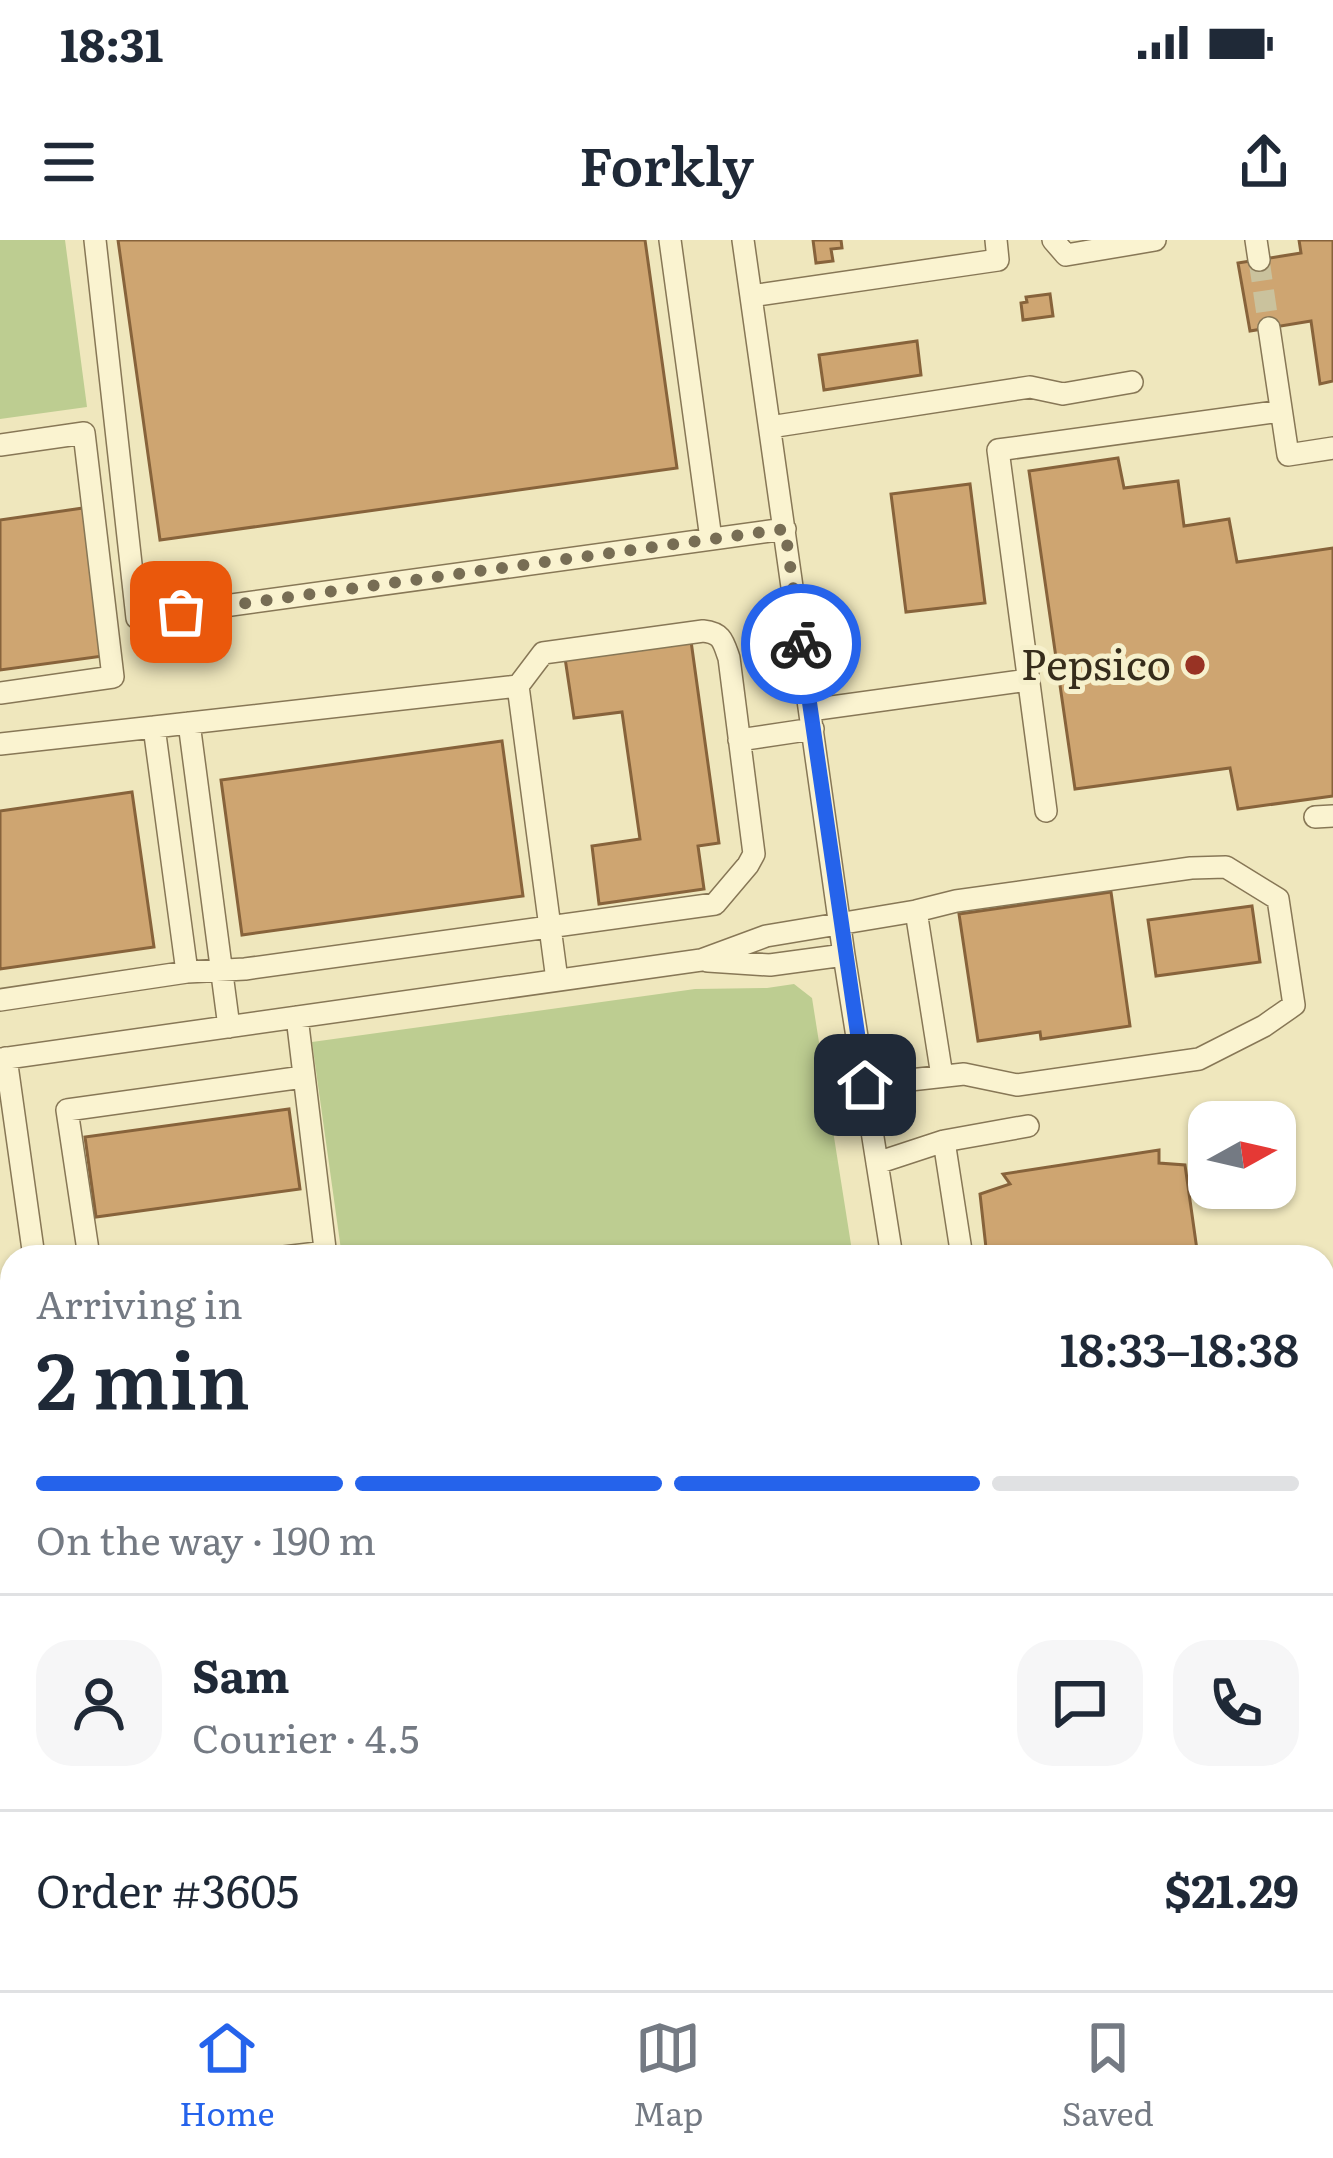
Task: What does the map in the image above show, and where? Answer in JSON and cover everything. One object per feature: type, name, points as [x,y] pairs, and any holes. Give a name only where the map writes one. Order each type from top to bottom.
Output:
[{"type":"street","points":[[95,240],[136,618],[785,529]]},
{"type":"street","points":[[670,240],[711,539]]},
{"type":"street","points":[[742,240],[890,1245]]},
{"type":"street","points":[[751,296],[998,260],[996,240]]},
{"type":"street","points":[[1052,240],[1066,255],[1155,240]]},
{"type":"street","points":[[1269,328],[1288,455],[1333,448]]},
{"type":"street","points":[[770,427],[1030,387],[1063,394],[1132,382]]},
{"type":"street","points":[[1046,811],[998,450],[1281,411]]},
{"type":"street","points":[[0,445],[84,433],[113,677],[0,693]]},
{"type":"street","points":[[0,1000],[187,972],[244,970],[550,927],[715,904],[754,854],[729,658],[723,638],[712,632],[543,653],[518,686],[550,927],[557,980]]},
{"type":"street","points":[[739,740],[811,719],[1028,680]]},
{"type":"street","points":[[0,744],[518,686]]},
{"type":"street","points":[[189,723],[230,1027]]},
{"type":"street","points":[[154,727],[187,972]]},
{"type":"street","points":[[701,960],[766,936],[956,901],[1191,868],[1226,867],[1278,899],[1294,1005],[1199,1059],[1017,1085],[964,1074],[865,1085]]},
{"type":"street","points":[[916,911],[942,1076]]},
{"type":"street","points":[[32,1245],[3,1059],[701,960],[770,965],[844,955]]},
{"type":"street","points":[[297,1017],[325,1245]]},
{"type":"street","points":[[87,1245],[67,1110],[303,1077]]},
{"type":"street","points":[[877,1163],[957,1137],[1028,1126]]},
{"type":"street","points":[[944,1141],[960,1245]]},
{"type":"green space","points":[[0,240],[65,240],[87,407],[0,419]]},
{"type":"green space","points":[[794,984],[812,998],[851,1245],[340,1245],[312,1042],[695,989]]},
{"type":"building","points":[[118,240],[645,240],[677,468],[160,540]]},
{"type":"building","points":[[813,240],[841,240],[842,248],[831,249],[833,261],[816,263]]},
{"type":"building","points":[[1299,240],[1333,240],[1333,381],[1320,384],[1311,321],[1250,331],[1238,263],[1301,253]]},
{"type":"building","points":[[1050,294],[1053,316],[1023,320],[1021,303],[1027,302],[1026,297]]},
{"type":"building","points":[[917,341],[921,375],[824,390],[819,355]]},
{"type":"building","name":"Pepsico","points":[[1118,458],[1124,488],[1178,481],[1184,526],[1229,519],[1237,562],[1333,548],[1333,796],[1238,809],[1230,768],[1075,789],[1029,471]]},
{"type":"building","points":[[970,484],[985,603],[906,612],[891,494]]},
{"type":"building","points":[[83,508],[103,656],[0,670],[0,520]]},
{"type":"building","points":[[691,641],[719,843],[698,846],[704,889],[599,904],[592,846],[640,839],[622,712],[574,718],[565,658]]},
{"type":"building","points":[[502,741],[523,896],[242,935],[221,780]]},
{"type":"building","points":[[132,792],[154,947],[0,969],[0,811]]},
{"type":"building","points":[[1111,892],[1130,1026],[1041,1039],[1040,1032],[978,1041],[959,914]]},
{"type":"building","points":[[1252,906],[1260,962],[1156,976],[1148,920]]},
{"type":"building","points":[[289,1109],[300,1189],[96,1217],[85,1137]]},
{"type":"building","points":[[1159,1150],[1159,1163],[1185,1165],[1196,1245],[986,1245],[980,1194],[1010,1184],[1003,1174]]},
{"type":"tunnel","points":[[1259,260],[1269,328]]},
{"type":"way so far","points":[[181,612],[785,529],[801,644]]},
{"type":"place","name":"Pepsico","points":[[1195,665]]},
{"type":"route","points":[[801,644],[865,1085]]}]
